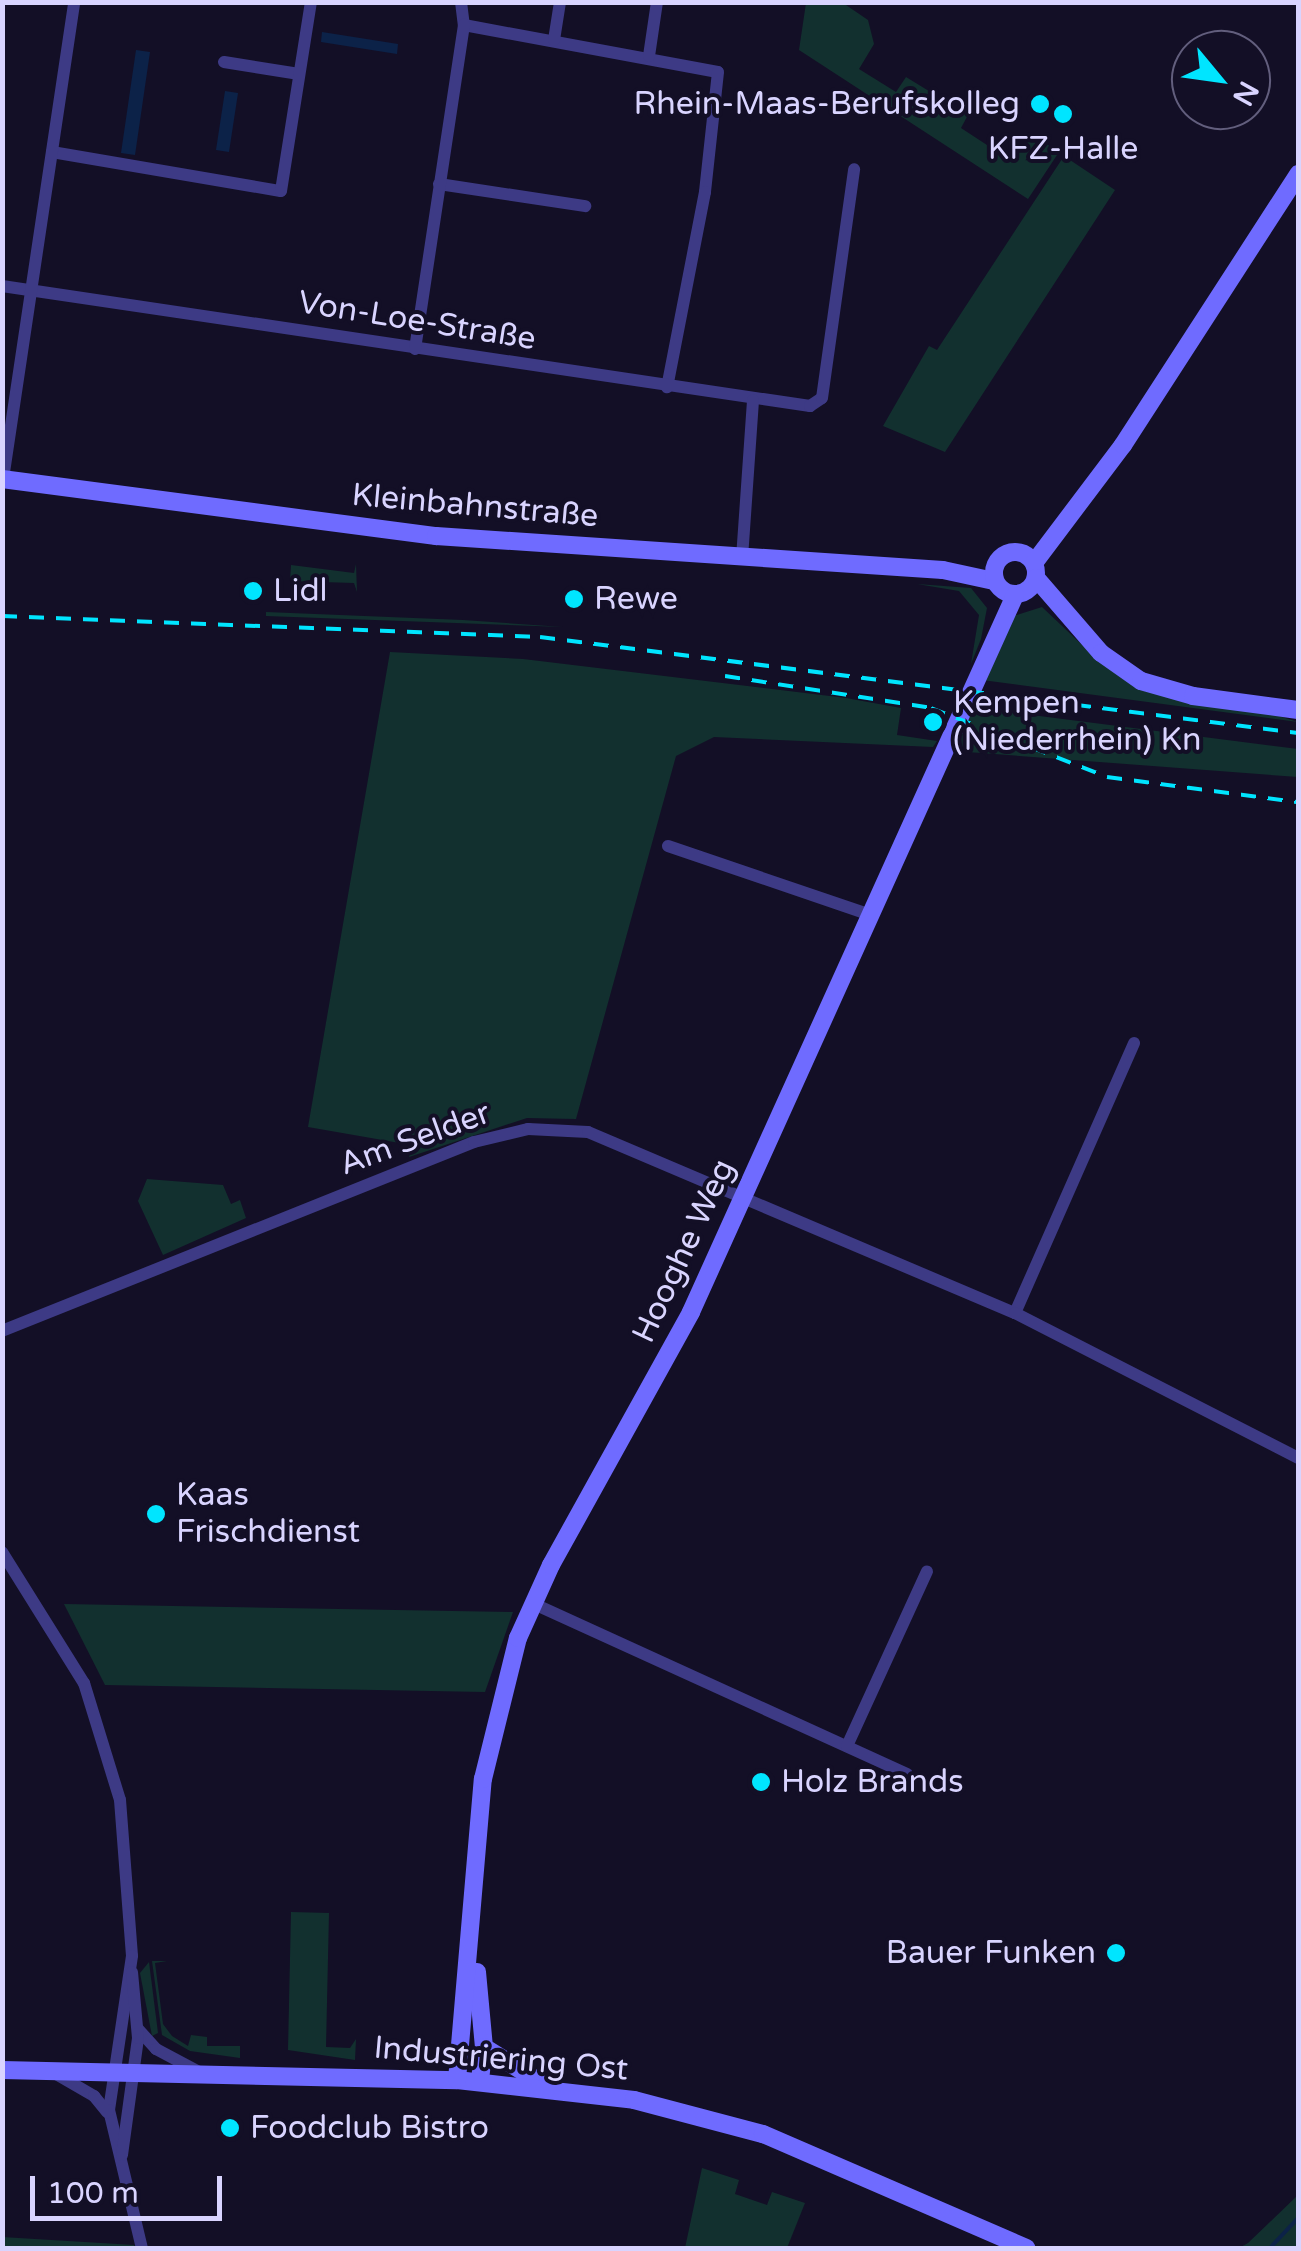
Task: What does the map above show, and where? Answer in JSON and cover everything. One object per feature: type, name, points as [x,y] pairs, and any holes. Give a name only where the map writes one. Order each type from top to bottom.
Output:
[{"type":"street","points":[[2,479],[74,2]]},
{"type":"street","points":[[52,152],[280,191],[311,2]]},
{"type":"street","points":[[414,349],[464,25],[461,2]]},
{"type":"street","points":[[554,40],[560,2]]},
{"type":"street","points":[[649,56],[658,2]]},
{"type":"street","points":[[464,25],[649,56],[718,72],[705,192],[667,387]]},
{"type":"street","points":[[224,62],[299,74]]},
{"type":"street","name":"Von-Loe-Straße","points":[[2,286],[810,406],[822,398],[854,169]]},
{"type":"street","points":[[1298,174],[1087,491],[1016,577],[1119,668],[1152,686],[1298,710]]},
{"type":"street","points":[[439,184],[584,206]]},
{"type":"street","points":[[742,558],[753,400]]},
{"type":"street","name":"Kleinbahnstraße","points":[[2,479],[436,536],[1016,577]]},
{"type":"street","name":"Hooghe Weg","points":[[457,2080],[490,1744],[532,1603],[675,1344],[980,668],[1016,577]]},
{"type":"street","points":[[668,846],[868,914]]},
{"type":"street","points":[[1014,1313],[1134,1043]]},
{"type":"street","name":"Am Selder","points":[[2,1331],[401,1170],[514,1132],[556,1128],[613,1138],[1014,1313],[1298,1458]]},
{"type":"street","points":[[2,1552],[84,1683],[103,1738],[128,1840],[138,2029],[122,2162]]},
{"type":"street","points":[[848,1746],[926,1570]]},
{"type":"street","points":[[532,1603],[907,1774]]},
{"type":"street","name":"Hooghe Weg","points":[[474,1931],[484,2047],[480,2081]]},
{"type":"street","points":[[132,1971],[111,2072],[109,2114],[142,2248]]},
{"type":"street","points":[[138,2029],[156,2049],[198,2072]]},
{"type":"street","points":[[484,2047],[553,2088]]},
{"type":"street","name":"Industriering Ost","points":[[2,2070],[480,2081],[634,2100],[762,2134],[1026,2248]]},
{"type":"street","points":[[51,2071],[94,2096],[109,2114]]},
{"type":"green space","points":[[806,3],[843,3],[868,20],[874,44],[859,69],[896,92],[906,77],[968,115],[961,128],[1013,162],[1031,134],[1059,152],[1028,199],[799,50]]},
{"type":"green space","points":[[1064,156],[1115,190],[945,452],[883,426],[929,346],[937,350]]},
{"type":"green space","points":[[356,564],[357,592],[354,583],[290,581],[291,565],[354,573]]},
{"type":"green space","points":[[917,584],[971,588],[987,608],[971,664],[979,615],[959,591]]},
{"type":"green space","points":[[1042,607],[1098,660],[1298,722],[982,680],[1010,617]]},
{"type":"green space","points":[[266,612],[463,620],[563,627],[266,616]]},
{"type":"green space","points":[[390,652],[523,659],[846,698],[901,708],[897,735],[937,741],[933,747],[714,737],[676,756],[576,1119],[527,1118],[409,1157],[411,1145],[308,1127]]},
{"type":"green space","points":[[970,707],[1298,749],[1298,777],[954,751]]},
{"type":"green space","points":[[147,1179],[223,1185],[231,1204],[240,1200],[246,1218],[163,1255],[138,1201]]},
{"type":"green space","points":[[64,1604],[513,1612],[485,1692],[105,1685]]},
{"type":"green space","points":[[291,1912],[329,1913],[326,2047],[350,2048],[356,2039],[355,2060],[288,2050]]},
{"type":"green space","points":[[152,1961],[167,1961],[155,1963],[163,2024],[172,2036],[188,2046],[191,2035],[207,2037],[207,2046],[240,2046],[240,2058],[190,2051],[162,2035]]},
{"type":"green space","points":[[149,1962],[158,2033],[152,2036],[140,1973]]},
{"type":"green space","points":[[702,2168],[739,2180],[735,2194],[767,2205],[772,2192],[805,2203],[787,2248],[685,2248]]},
{"type":"green space","points":[[1298,2195],[1298,2248],[1239,2248],[1248,2243]]},
{"type":"green space","points":[[2,2237],[134,2245],[136,2248],[3,2248]]},
{"type":"water","points":[[322,32],[398,44],[397,54],[321,42]]},
{"type":"water","points":[[136,50],[150,52],[135,155],[121,153]]},
{"type":"water","points":[[225,91],[238,93],[229,152],[216,150]]},
{"type":"waterway","points":[[1270,2248],[1298,2218]]},
{"type":"railway","points":[[2,616],[540,637],[1298,733]]},
{"type":"railway","points":[[725,676],[931,708],[1107,777],[1298,802]]},
{"type":"place","name":"Rhein-Maas-Berufskolleg","points":[[1040,104]]},
{"type":"place","name":"KFZ-Halle","points":[[1063,114]]},
{"type":"place","name":"Lidl","points":[[253,591]]},
{"type":"place","name":"Rewe","points":[[574,599]]},
{"type":"place","name":"Kempen (Niederrhein) Kn","points":[[933,722]]},
{"type":"place","name":"Kaas Frischdienst","points":[[156,1514]]},
{"type":"place","name":"Holz Brands","points":[[761,1782]]},
{"type":"place","name":"Bauer Funken","points":[[1116,1953]]},
{"type":"place","name":"Foodclub Bistro","points":[[230,2128]]}]
